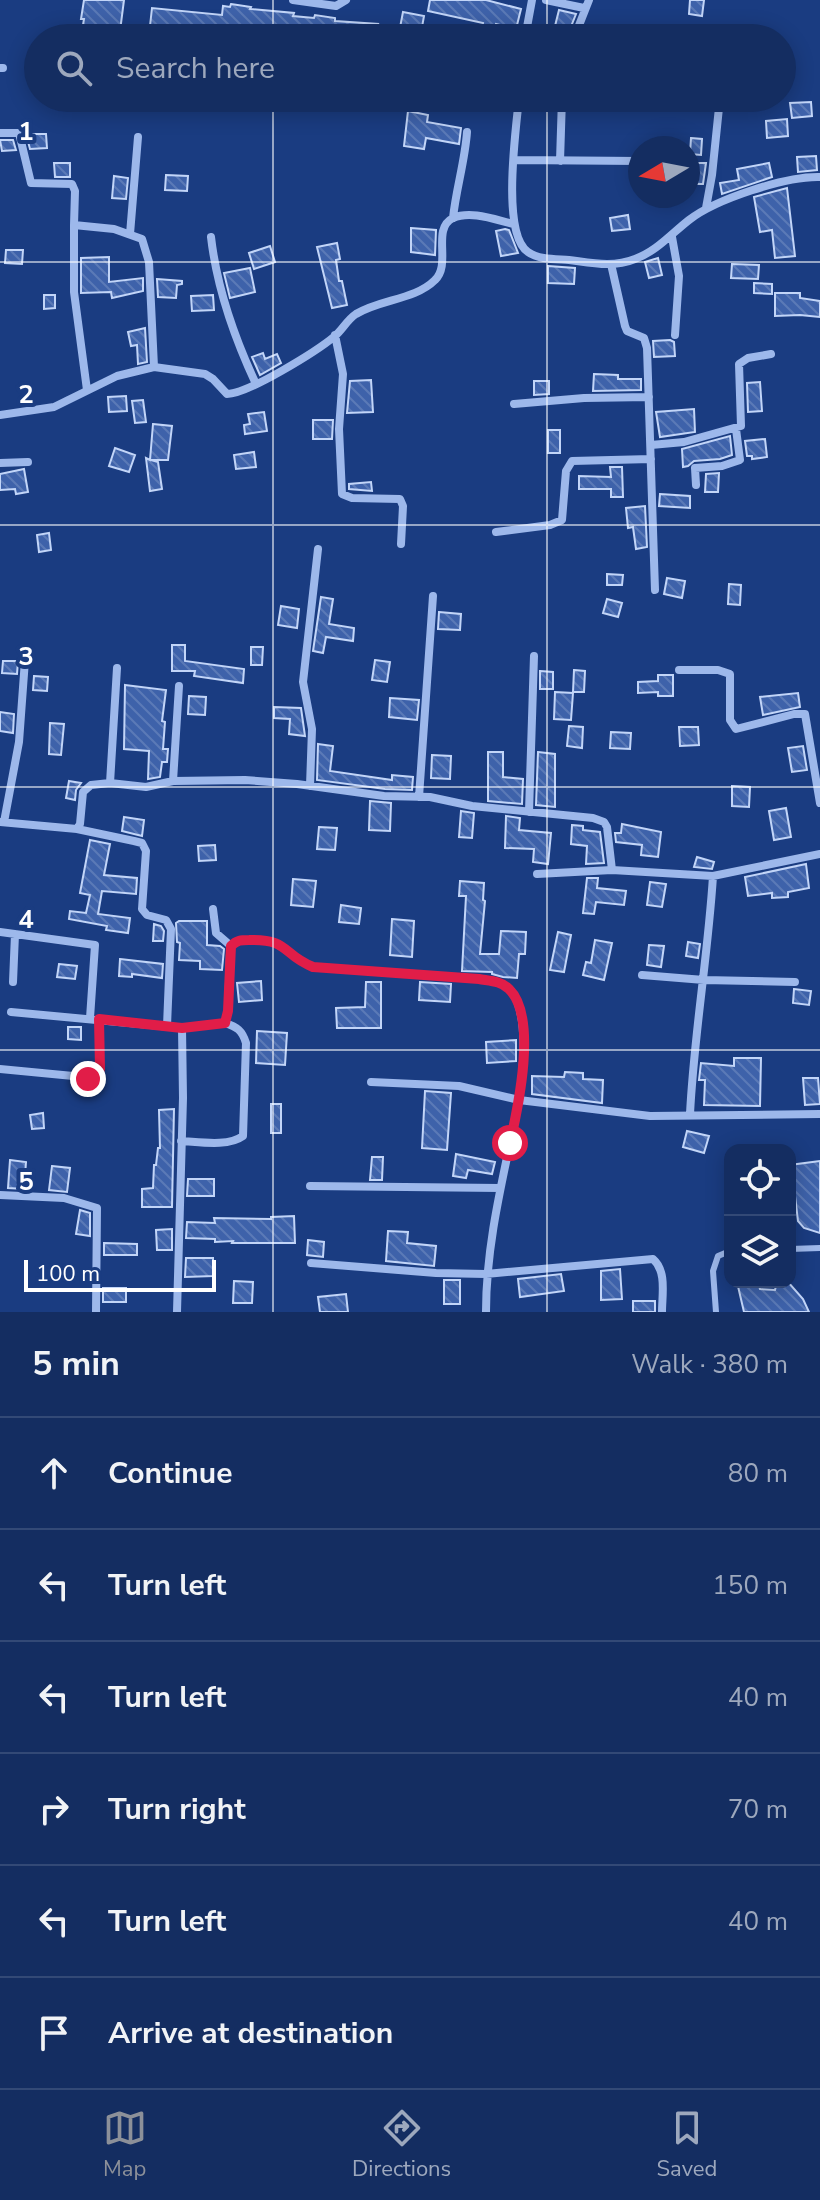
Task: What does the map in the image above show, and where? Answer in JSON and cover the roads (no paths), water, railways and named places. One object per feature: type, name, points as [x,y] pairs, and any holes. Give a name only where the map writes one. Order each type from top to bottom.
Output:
[{"type":"street","points":[[293,0],[336,6],[346,0]]},
{"type":"street","points":[[528,24],[532,0]]},
{"type":"street","points":[[546,0],[586,4],[579,24]]},
{"type":"street","points":[[518,112],[514,224],[521,245],[529,253],[598,265],[634,260],[672,237],[687,221],[706,208],[786,180],[820,177]]},
{"type":"street","points":[[560,161],[562,112]]},
{"type":"street","points":[[706,208],[719,112]]},
{"type":"street","points":[[0,415],[54,407],[117,376],[154,367],[205,374],[227,394],[237,393],[335,335],[357,313],[428,286],[439,277],[443,268],[445,226],[453,218],[467,132]]},
{"type":"street","points":[[0,133],[19,133],[31,183],[72,184],[75,191],[74,292],[87,390]]},
{"type":"street","points":[[130,234],[138,137]]},
{"type":"street","points":[[515,160],[628,161]]},
{"type":"street","points":[[453,218],[481,216],[514,224]]},
{"type":"street","points":[[74,225],[114,229],[142,239],[149,262],[154,367]]},
{"type":"street","points":[[211,237],[213,260],[230,321],[256,384]]},
{"type":"street","points":[[672,237],[679,276],[675,335]]},
{"type":"street","points":[[611,264],[627,331],[640,335],[646,343],[655,590]]},
{"type":"street","points":[[335,335],[343,374],[339,429],[342,494],[352,498],[400,499],[403,506],[401,544]]},
{"type":"street","points":[[651,445],[684,442],[736,429],[742,422],[739,364],[748,358],[771,354]]},
{"type":"street","points":[[514,404],[649,397]]},
{"type":"street","points":[[696,485],[695,468],[722,466],[740,460],[736,429]]},
{"type":"street","points":[[496,532],[550,525],[562,520],[566,471],[572,461],[651,459]]},
{"type":"street","points":[[0,463],[28,462]]},
{"type":"street","points":[[310,786],[312,729],[303,682],[318,549]]},
{"type":"street","points":[[419,797],[433,596]]},
{"type":"street","points":[[529,812],[534,656]]},
{"type":"street","points":[[25,660],[19,742],[2,822],[77,829],[142,843],[146,851],[142,909],[147,915],[166,920],[171,929],[167,1026]]},
{"type":"street","points":[[110,783],[117,668]]},
{"type":"street","points":[[679,670],[718,670],[730,674],[730,720],[736,729],[805,714],[820,803]]},
{"type":"street","points":[[173,781],[179,686]]},
{"type":"street","points":[[77,829],[85,788],[91,785],[110,783],[146,787],[173,781],[245,780],[593,818],[604,822],[607,827],[612,870]]},
{"type":"street","points":[[537,874],[612,870],[713,876],[820,854]]},
{"type":"street","points":[[690,1114],[713,876]]},
{"type":"street","points":[[213,909],[216,933],[231,946]]},
{"type":"street","points":[[0,932],[95,945],[94,1018],[100,1069],[94,1078],[0,1069]]},
{"type":"street","points":[[13,982],[15,934]]},
{"type":"street","points":[[231,946],[241,940],[268,939],[279,942],[298,961],[313,967],[479,979],[501,983],[512,991],[523,1037],[524,1067],[486,1274],[486,1312]]},
{"type":"street","points":[[225,1023],[231,946]]},
{"type":"street","points":[[642,975],[795,982]]},
{"type":"street","points":[[11,1012],[182,1028],[225,1023],[237,1027],[246,1043],[243,1136],[227,1142],[181,1141]]},
{"type":"street","points":[[177,1312],[182,1028]]},
{"type":"street","points":[[371,1082],[459,1086],[519,1100],[650,1116],[820,1114]]},
{"type":"street","points":[[310,1186],[500,1188]]},
{"type":"street","points":[[0,1195],[55,1197],[97,1208],[96,1312]]},
{"type":"street","points":[[311,1263],[486,1274],[653,1259],[659,1264],[663,1277],[662,1312]]},
{"type":"lane","points":[[796,1249],[820,1248]]},
{"type":"lane","points":[[716,1312],[713,1271],[718,1256],[724,1254]]}]
